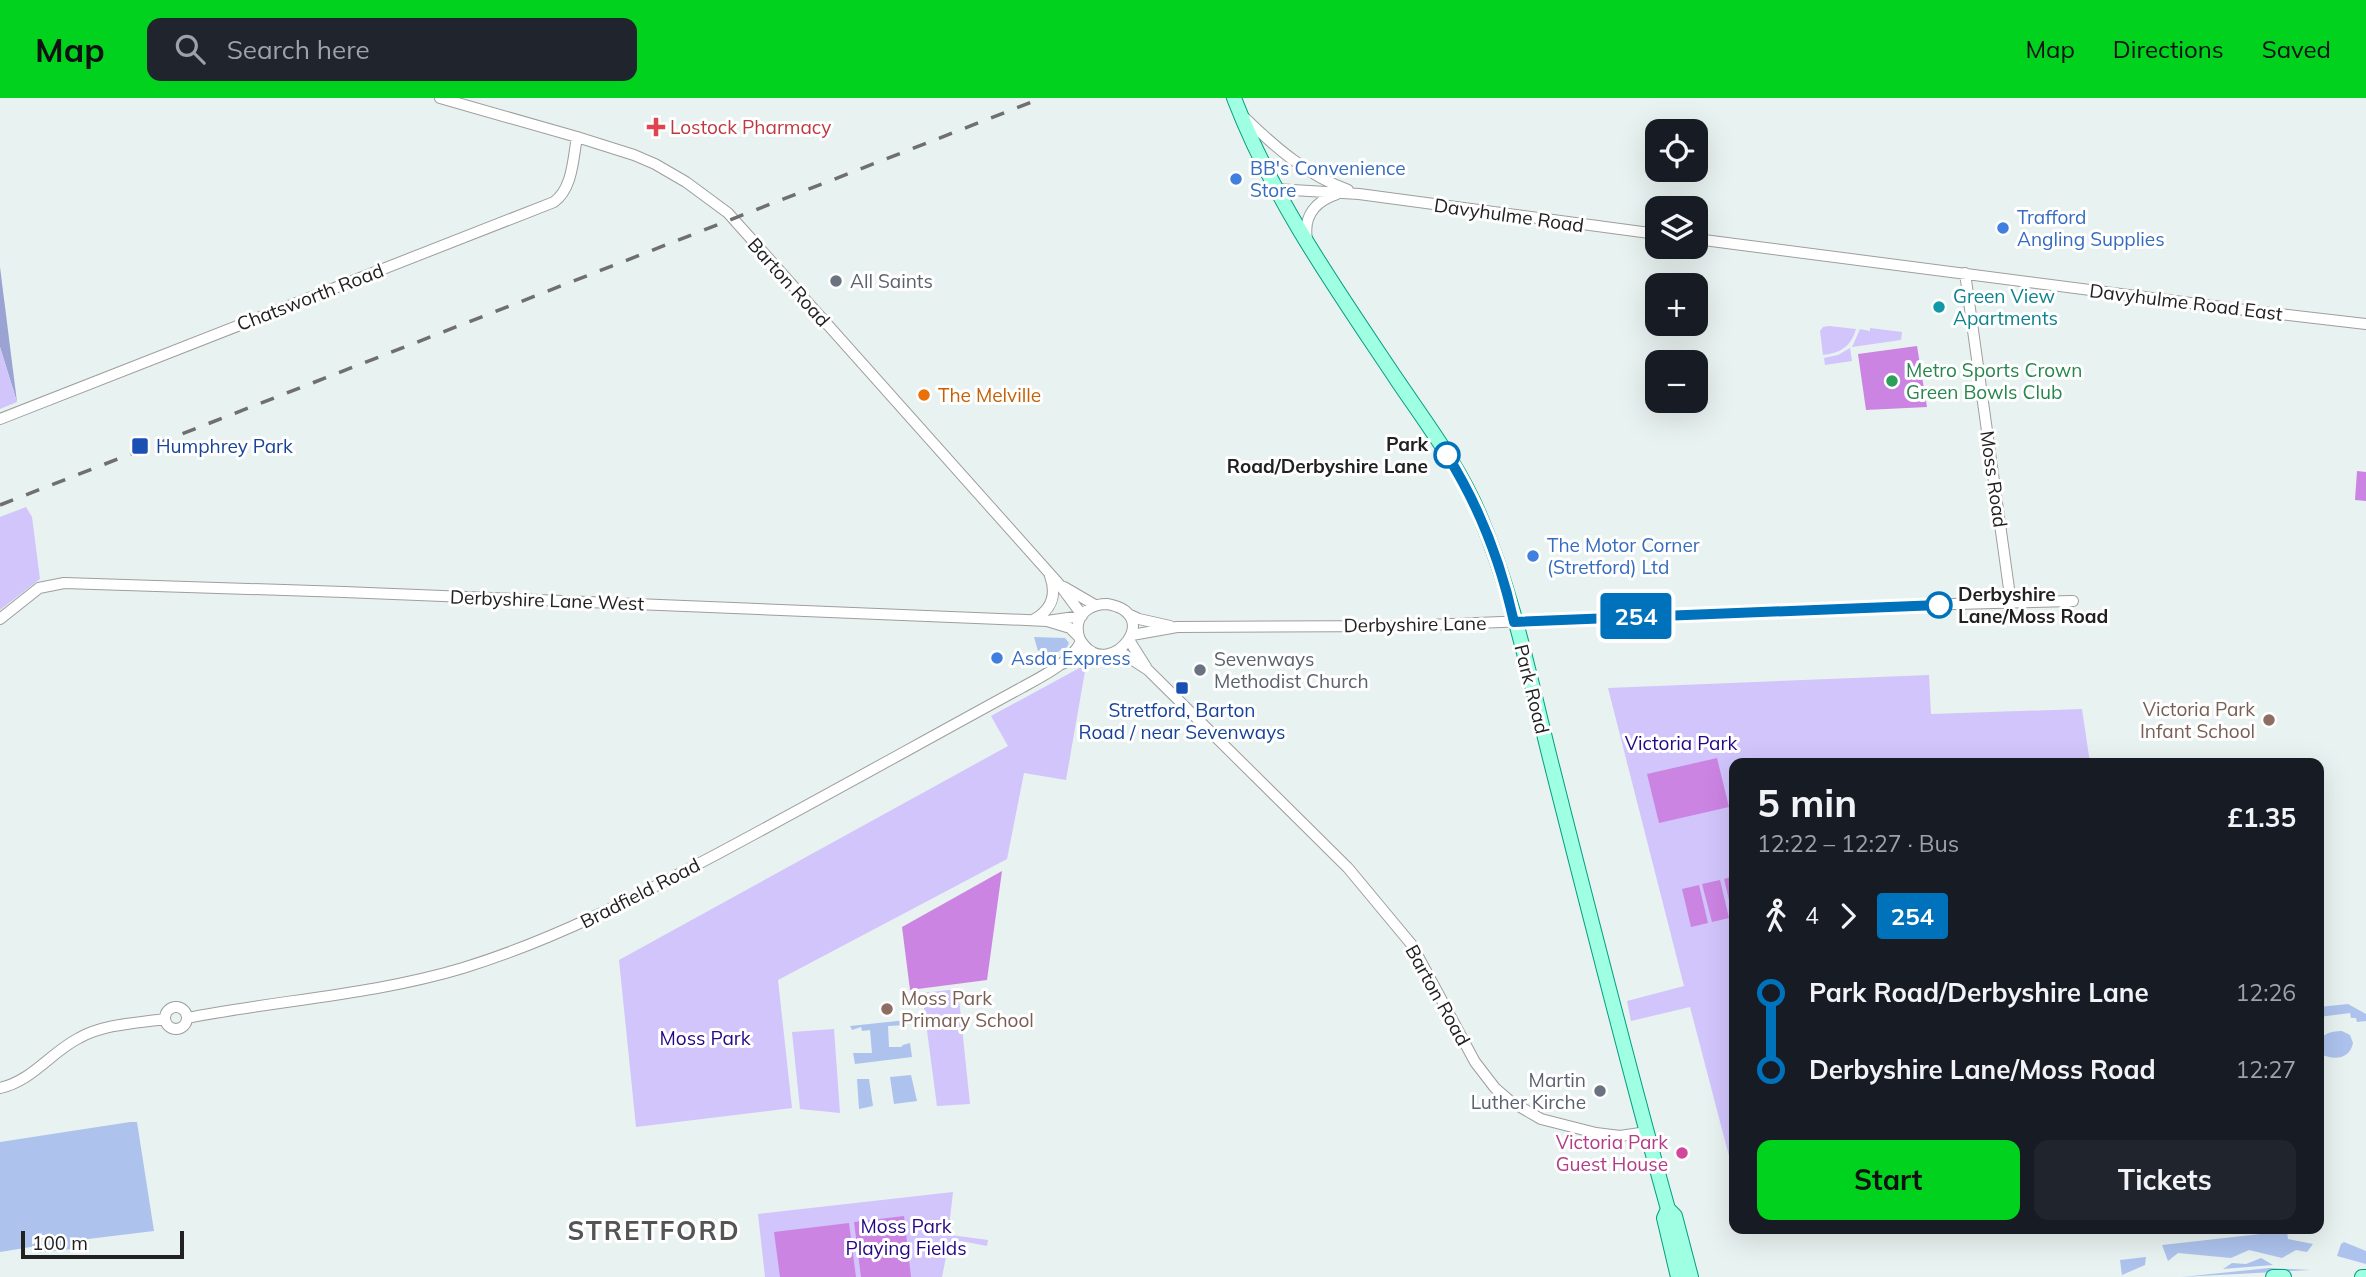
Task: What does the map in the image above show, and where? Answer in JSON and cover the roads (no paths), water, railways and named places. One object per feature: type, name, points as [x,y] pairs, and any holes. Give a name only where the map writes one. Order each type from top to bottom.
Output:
[{"type":"main road","name":"Park Road","points":[[1234,98],[1276,189],[1308,244],[1466,486],[1490,541],[1508,596],[1647,1132]]},
{"type":"main road","points":[[1647,1132],[1668,1209],[1675,1216],[1691,1277]]},
{"type":"main road","points":[[1668,1209],[1664,1218],[1678,1277]]},
{"type":"main road","points":[[2273,1277],[2284,1277]]},
{"type":"street","name":"Barton Road","points":[[440,98],[577,137],[655,164],[727,212],[1055,580],[1082,616]]},
{"type":"street","points":[[1240,114],[1284,154],[1314,174],[1359,194]]},
{"type":"street","name":"Chatsworth Road","points":[[0,419],[554,201],[560,197],[568,183],[577,137]]},
{"type":"street","name":"Davyhulme Road","points":[[1276,189],[1359,194],[1645,232]]},
{"type":"street","points":[[1308,244],[1306,223],[1310,214],[1324,199],[1340,193]]},
{"type":"street","points":[[1708,241],[1965,273]]},
{"type":"street","name":"Davyhulme Road East","points":[[1965,273],[2366,324]]},
{"type":"street","name":"Moss Road","points":[[1965,273],[2011,603]]},
{"type":"street","name":"Barton Road","points":[[1055,580],[1095,605]]},
{"type":"street","points":[[1030,620],[1040,615],[1053,599],[1055,580]]},
{"type":"street","name":"Derbyshire Lane West","points":[[0,619],[46,585],[103,584],[1047,621],[1082,616]]},
{"type":"street","name":"Derbyshire Lane","points":[[1126,613],[1139,619],[1177,627],[1403,626],[2073,601]]},
{"type":"street","points":[[1095,605],[1113,605],[1126,613],[1133,625],[1130,638],[1115,652],[1102,654],[1091,651],[1080,639],[1078,627],[1082,616],[1095,605]]},
{"type":"street","name":"Derbyshire Lane West","points":[[1047,621],[1070,628],[1080,639]]},
{"type":"street","name":"Derbyshire Lane","points":[[1130,638],[1177,627]]},
{"type":"street","name":"Barton Road","points":[[1130,638],[1148,670]]},
{"type":"street","name":"Bradfield Road","points":[[0,1088],[36,1070],[79,1038],[117,1025],[165,1019],[168,1010],[174,1007],[182,1009],[187,1018],[372,989],[462,968],[564,931],[654,888],[1021,688],[1077,649],[1080,639]]},
{"type":"street","name":"Bradfield Road","points":[[1056,666],[1091,651]]},
{"type":"street","name":"Barton Road","points":[[1115,652],[1125,655],[1148,670],[1348,868],[1412,945],[1475,1062],[1495,1088],[1510,1101],[1541,1119],[1596,1133],[1620,1136],[1647,1132]]},
{"type":"railway","points":[[0,505],[1042,98]]},
{"type":"place","name":"Lostock Pharmacy","points":[[656,127]]},
{"type":"place","name":"BB's Convenience Store","points":[[1236,179]]},
{"type":"place","name":"Trafford Angling Supplies","points":[[2003,228]]},
{"type":"place","name":"All Saints","points":[[836,281]]},
{"type":"place","name":"Green View Apartments","points":[[1939,307]]},
{"type":"place","name":"Metro Sports Crown Green Bowls Club","points":[[1892,381]]},
{"type":"place","name":"The Melville","points":[[924,395]]},
{"type":"place","name":"Humphrey Park","points":[[140,446]]},
{"type":"place","name":"Park Road/Derbyshire Lane","points":[[1447,455]]},
{"type":"place","name":"The Motor Corner (Stretford) Ltd","points":[[1533,556]]},
{"type":"place","name":"Derbyshire Lane/Moss Road","points":[[1939,605]]},
{"type":"place","name":"Asda Express","points":[[997,658]]},
{"type":"place","name":"Sevenways Methodist Church","points":[[1200,670]]},
{"type":"place","name":"Stretford, Barton Road / near Sevenways","points":[[1182,688]]},
{"type":"place","name":"Victoria Park Infant School","points":[[2269,720]]},
{"type":"place","name":"Moss Park Primary School","points":[[887,1009]]},
{"type":"place","name":"Martin Luther Kirche","points":[[1600,1091]]},
{"type":"place","name":"Victoria Park Guest House","points":[[1682,1153]]},
{"type":"district","name":"STRETFORD","points":[[654,1230]]},
{"type":"park label","name":"Victoria Park","points":[[1681,743]]},
{"type":"park label","name":"Moss Park","points":[[705,1038]]},
{"type":"park label","name":"Moss Park Playing Fields","points":[[906,1237]]}]
